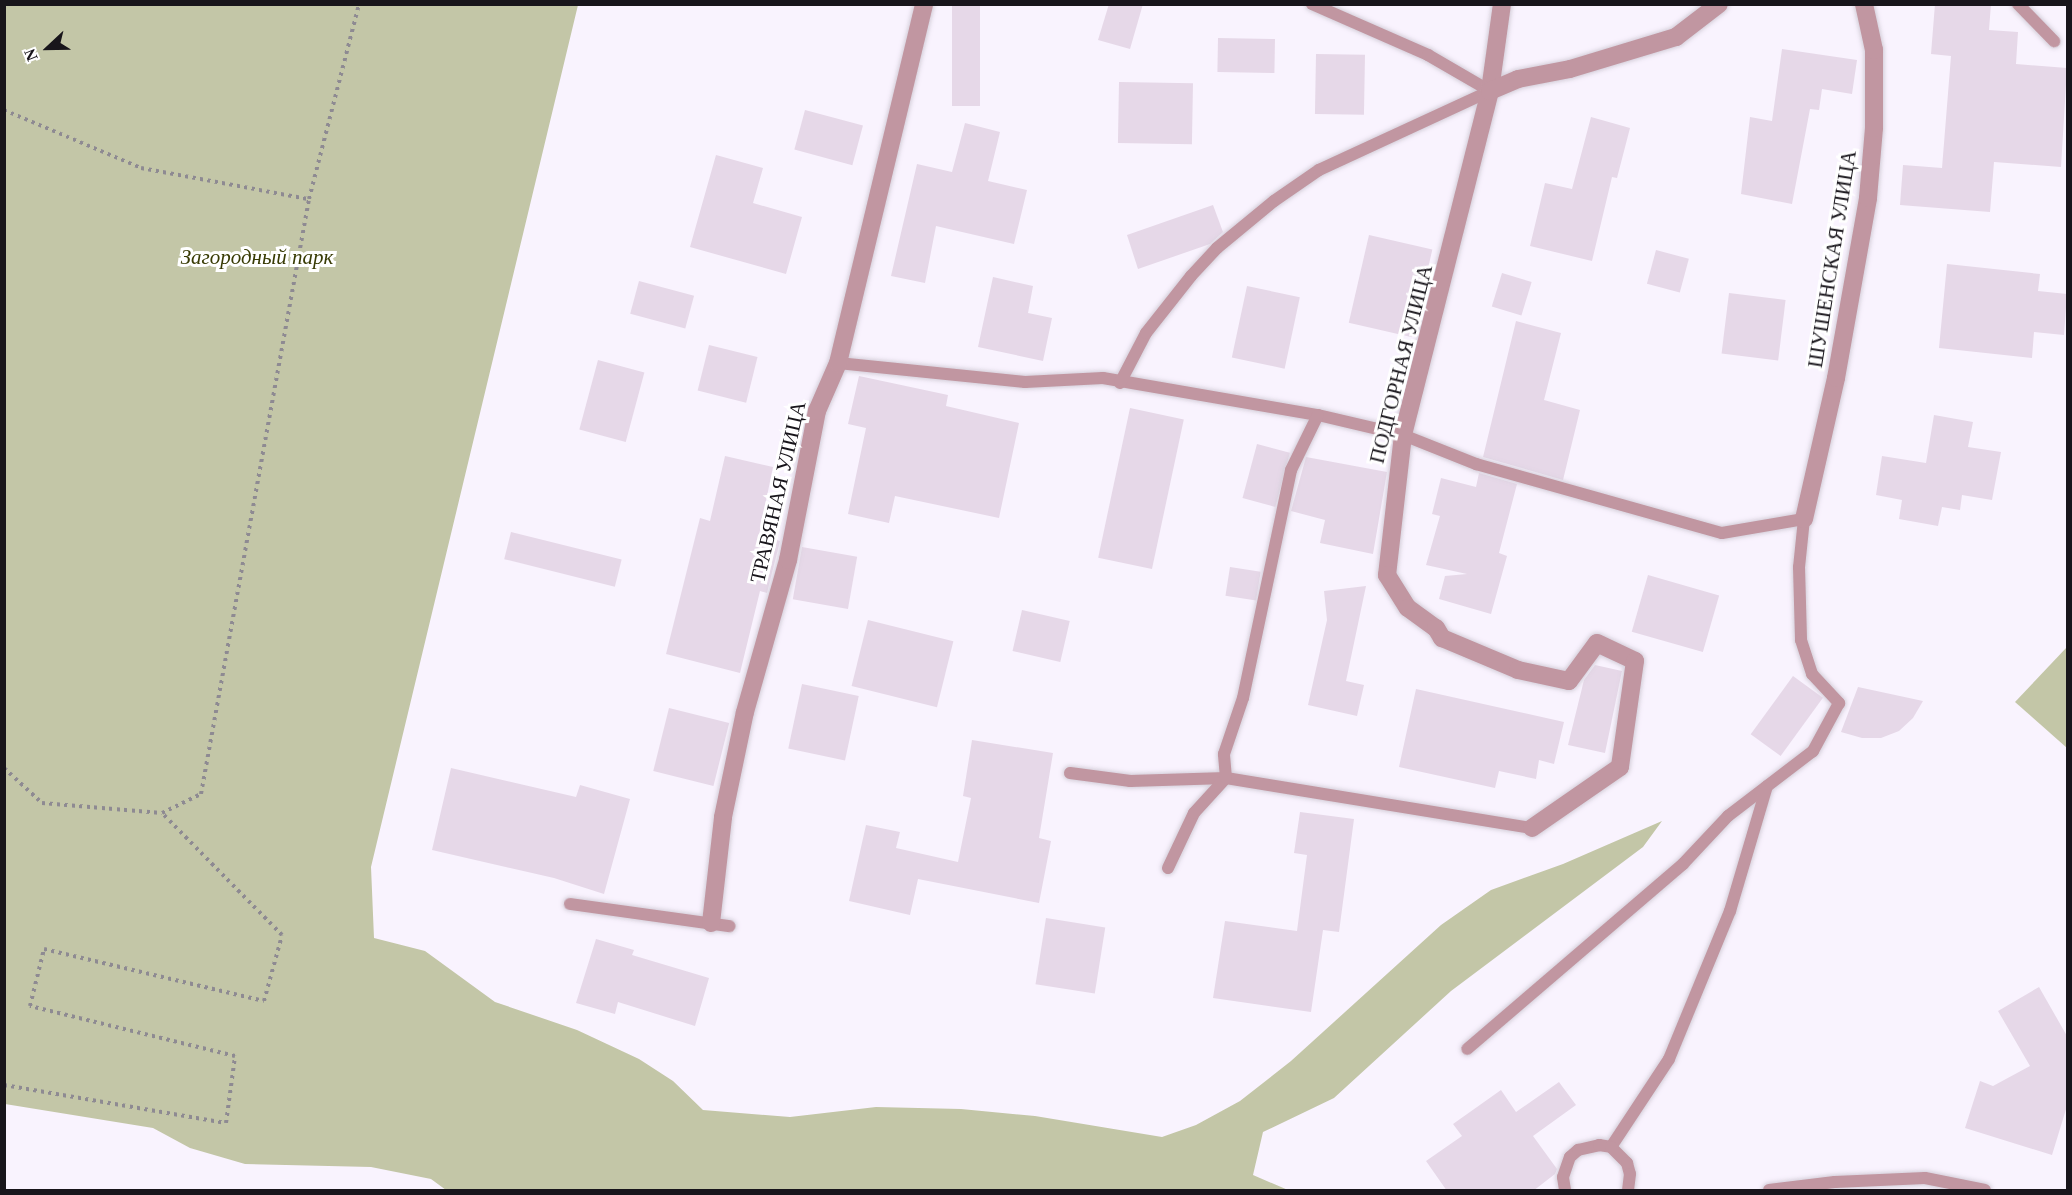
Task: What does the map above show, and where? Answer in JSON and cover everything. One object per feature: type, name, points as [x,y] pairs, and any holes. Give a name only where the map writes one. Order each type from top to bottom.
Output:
[{"type":"street","name":"ТРАВЯНАЯ УЛИЦА","points":[[711,923],[723,817],[745,712],[788,560],[817,411],[838,363],[924,4]]},
{"type":"street","name":"ПОДГОРНАЯ УЛИЦА","points":[[1502,4],[1490,91],[1402,435],[1386,575],[1408,608],[1437,628],[1442,638],[1518,670],[1569,681],[1597,642],[1635,660],[1620,767],[1532,828]]},
{"type":"street","points":[[1490,91],[1518,79],[1570,69],[1676,38],[1719,4]]},
{"type":"street","name":"ШУШЕНСКАЯ УЛИЦА","points":[[1804,519],[1836,378],[1868,198],[1874,128],[1874,50],[1864,4]]},
{"type":"lane","points":[[1312,4],[1428,56],[1490,91]]},
{"type":"lane","points":[[2018,4],[2054,41]]},
{"type":"lane","points":[[1120,383],[1146,333],[1191,276],[1217,248],[1274,201],[1329,165],[1490,91]]},
{"type":"lane","points":[[838,363],[1025,382],[1103,378],[1120,383],[1318,415],[1402,435],[1476,464],[1722,533],[1804,519],[1799,567],[1801,640],[1812,674],[1839,703],[1813,751],[1728,816],[1683,864],[1467,1049]]},
{"type":"lane","points":[[1168,868],[1194,813],[1226,778],[1224,754],[1244,698],[1291,470],[1318,415]]},
{"type":"lane","points":[[1070,773],[1130,781],[1226,778],[1532,828]]},
{"type":"lane","points":[[1611,1147],[1669,1059],[1730,911],[1767,786]]},
{"type":"lane","points":[[570,903],[729,926]]},
{"type":"lane","points":[[1565,1191],[1563,1177],[1570,1157],[1587,1146],[1611,1147],[1627,1163],[1630,1174],[1628,1191]]},
{"type":"lane","points":[[1769,1191],[1835,1182],[1925,1178],[1985,1191]]},
{"type":"path","points":[[4,768],[42,803],[162,813],[201,794],[309,199],[359,4]]},
{"type":"path","points":[[4,110],[141,168],[309,199]]},
{"type":"path","points":[[4,1084],[226,1123],[235,1056],[30,1006],[44,949],[264,1000],[282,935],[162,813]]},
{"type":"green space","name":"Загородный парк","points":[[4,5],[578,5],[371,867],[374,938],[425,951],[495,1002],[577,1030],[639,1059],[673,1081],[703,1110],[790,1117],[876,1107],[961,1109],[1035,1116],[1162,1137],[1196,1125],[1240,1101],[1291,1061],[1441,925],[1491,890],[1563,864],[1662,821],[1643,847],[1451,991],[1334,1098],[1263,1132],[1253,1175],[1288,1190],[446,1190],[431,1179],[371,1167],[245,1164],[190,1148],[153,1128],[5,1104]]},
{"type":"green space","points":[[2067,647],[2067,748],[2015,702]]},
{"type":"building","points":[[952,4],[980,4],[980,106],[952,106]]},
{"type":"building","points":[[1109,4],[1143,4],[1130,49],[1098,40]]},
{"type":"building","points":[[1935,4],[1991,4],[1989,30],[2018,32],[2016,64],[2067,68],[2061,167],[1994,162],[1990,212],[1900,205],[1903,165],[1942,168],[1951,56],[1931,54]]},
{"type":"building","points":[[1218,38],[1275,39],[1274,73],[1217,72]]},
{"type":"building","points":[[1782,49],[1857,60],[1852,94],[1822,89],[1819,110],[1810,109],[1792,204],[1741,194],[1750,117],[1772,121]]},
{"type":"building","points":[[1316,54],[1365,55],[1364,115],[1315,114]]},
{"type":"building","points":[[1119,82],[1193,83],[1192,144],[1118,143]]},
{"type":"building","points":[[805,110],[863,126],[852,165],[794,150]]},
{"type":"building","points":[[1591,117],[1630,128],[1617,178],[1612,177],[1592,261],[1530,246],[1545,183],[1572,189]]},
{"type":"building","points":[[965,123],[1000,132],[988,181],[1027,190],[1014,244],[936,226],[925,283],[891,276],[917,164],[952,172]]},
{"type":"building","points":[[716,155],[763,168],[753,203],[802,217],[786,274],[690,247]]},
{"type":"building","points":[[1213,205],[1223,232],[1210,244],[1138,269],[1127,235]]},
{"type":"building","points":[[1369,235],[1432,250],[1412,337],[1349,323]]},
{"type":"building","points":[[1656,250],[1689,259],[1680,293],[1647,284]]},
{"type":"building","points":[[1947,264],[2040,274],[2038,291],[2067,294],[2064,335],[2034,332],[2032,358],[1939,348]]},
{"type":"building","points":[[1502,273],[1532,282],[1521,316],[1492,306]]},
{"type":"building","points":[[993,277],[1033,286],[1028,313],[1052,318],[1043,361],[978,347]]},
{"type":"building","points":[[639,281],[694,296],[685,329],[630,314]]},
{"type":"building","points":[[1247,286],[1300,297],[1285,369],[1232,357]]},
{"type":"building","points":[[1729,293],[1786,300],[1778,360],[1722,354]]},
{"type":"building","points":[[1516,321],[1561,333],[1544,400],[1580,410],[1563,480],[1483,457]]},
{"type":"building","points":[[709,345],[758,357],[746,403],[698,391]]},
{"type":"building","points":[[598,360],[644,372],[626,442],[579,430]]},
{"type":"building","points":[[859,376],[948,395],[946,406],[1019,423],[999,518],[895,496],[889,523],[848,514],[866,428],[848,424]]},
{"type":"building","points":[[1130,408],[1184,419],[1152,569],[1098,558]]},
{"type":"building","points":[[1934,415],[1973,422],[1968,447],[2001,452],[1992,500],[1962,495],[1960,510],[1942,507],[1938,526],[1899,519],[1902,500],[1876,495],[1882,456],[1926,463]]},
{"type":"building","points":[[1257,444],[1290,453],[1275,507],[1243,498]]},
{"type":"building","points":[[725,456],[773,467],[759,535],[780,541],[767,593],[760,591],[740,673],[666,654],[700,518],[710,521]]},
{"type":"building","points":[[1306,457],[1387,472],[1373,554],[1320,543],[1325,520],[1291,511]]},
{"type":"building","points":[[1479,473],[1517,484],[1499,553],[1507,556],[1491,614],[1439,599],[1445,576],[1467,574],[1426,565],[1440,516],[1432,514],[1441,478],[1476,487]]},
{"type":"building","points":[[511,532],[622,560],[615,587],[504,559]]},
{"type":"building","points":[[802,547],[857,557],[848,609],[793,599]]},
{"type":"building","points":[[1230,567],[1261,572],[1256,600],[1225,596]]},
{"type":"building","points":[[1648,575],[1719,595],[1703,652],[1632,632]]},
{"type":"building","points":[[1366,586],[1346,681],[1364,685],[1357,716],[1308,705],[1327,620],[1324,591]]},
{"type":"building","points":[[1022,610],[1070,621],[1060,662],[1013,651]]},
{"type":"building","points":[[868,620],[953,641],[937,707],[852,686]]},
{"type":"building","points":[[1595,665],[1622,671],[1605,753],[1568,745],[1584,680]]},
{"type":"building","points":[[1793,676],[1823,698],[1781,756],[1751,734]]},
{"type":"building","points":[[802,684],[859,696],[845,761],[788,749]]},
{"type":"building","points":[[1858,687],[1923,701],[1913,718],[1899,731],[1881,738],[1862,738],[1841,732]]},
{"type":"building","points":[[1416,689],[1564,722],[1554,764],[1539,760],[1536,779],[1499,771],[1495,788],[1399,767]]},
{"type":"building","points":[[669,708],[729,723],[713,786],[653,771]]},
{"type":"building","points":[[972,740],[1053,753],[1039,838],[1051,841],[1039,903],[918,879],[910,915],[849,901],[866,825],[900,832],[896,848],[958,862],[971,798],[963,796]]},
{"type":"building","points":[[451,768],[576,797],[580,785],[630,799],[604,894],[554,878],[432,850]]},
{"type":"building","points":[[1300,812],[1354,819],[1339,932],[1323,930],[1311,1012],[1213,998],[1225,921],[1297,931],[1307,855],[1294,853]]},
{"type":"building","points":[[1046,918],[1105,927],[1095,994],[1036,984]]},
{"type":"building","points":[[596,939],[634,950],[632,955],[709,978],[695,1026],[618,1002],[615,1014],[576,1003]]},
{"type":"building","points":[[2039,987],[2067,1036],[2067,1106],[2052,1155],[1965,1128],[1980,1081],[1993,1086],[2030,1066],[1998,1011]]},
{"type":"building","points":[[1559,1082],[1576,1105],[1533,1136],[1557,1169],[1555,1174],[1533,1191],[1447,1191],[1426,1161],[1462,1136],[1453,1124],[1501,1090],[1516,1112]]}]
